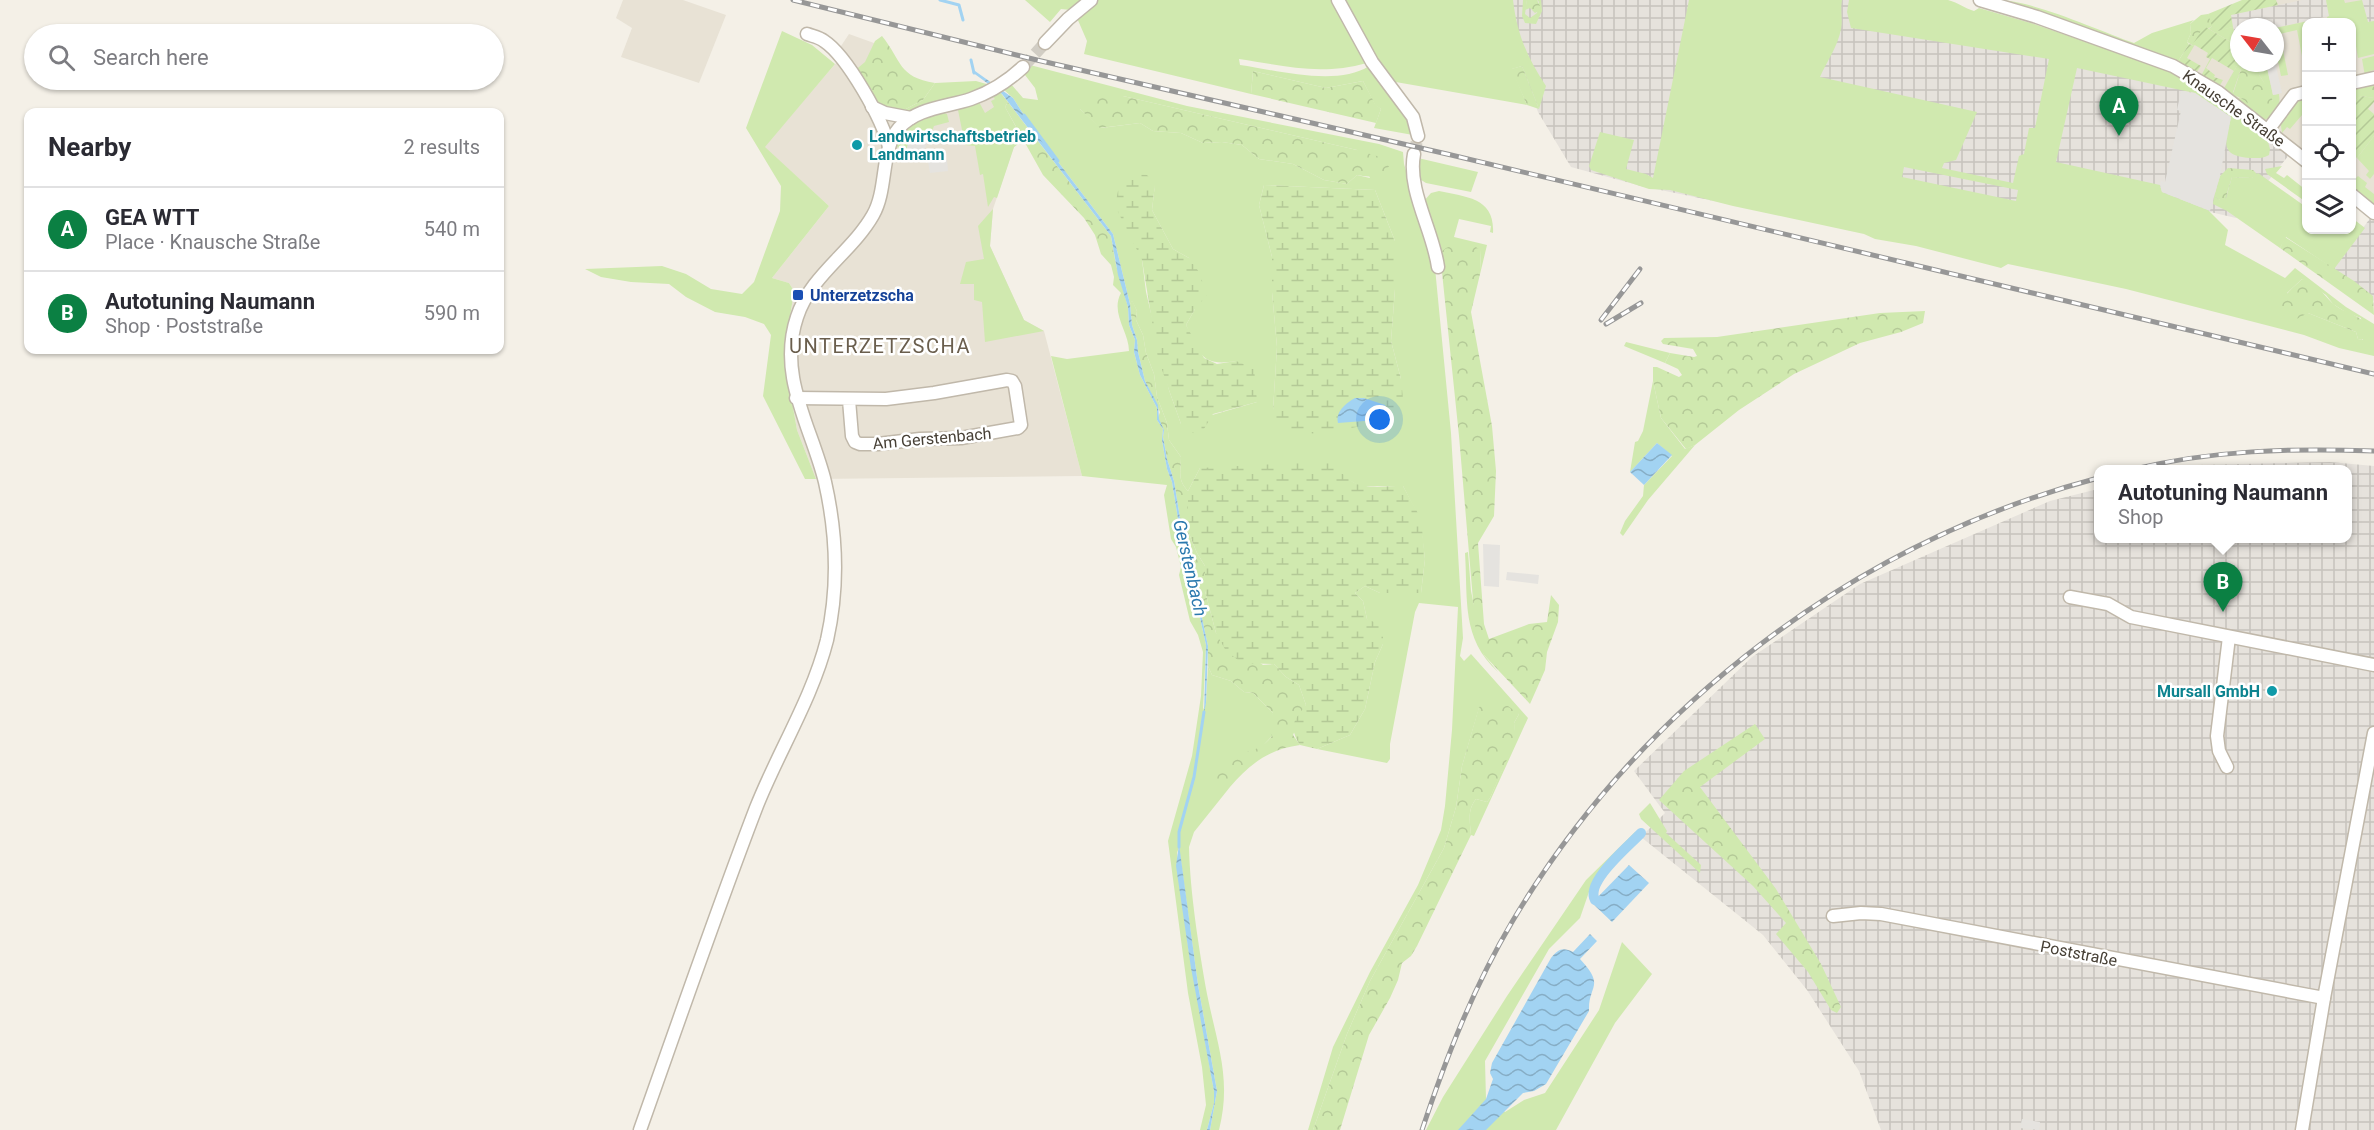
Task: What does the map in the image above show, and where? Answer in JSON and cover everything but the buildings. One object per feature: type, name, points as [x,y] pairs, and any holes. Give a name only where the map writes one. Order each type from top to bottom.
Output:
[{"type":"street","points":[[1045,44],[1090,0]]},
{"type":"street","points":[[1338,0],[1372,62],[1413,117],[1418,136]]},
{"type":"street","name":"Knausche Straße","points":[[1980,0],[2091,36],[2161,61],[2186,73],[2218,92],[2302,156]]},
{"type":"street","points":[[807,34],[823,40],[833,49],[872,107],[885,130],[889,147]]},
{"type":"street","points":[[640,1130],[757,805],[801,711],[826,642],[832,613],[836,578],[833,529],[824,481],[796,398],[792,366],[792,339],[797,316],[808,293],[849,248],[875,212],[880,199],[889,147],[898,129],[911,118],[989,92],[1023,67]]},
{"type":"street","points":[[2356,82],[2374,78]]},
{"type":"street","points":[[2268,130],[2294,95],[2302,93]]},
{"type":"street","points":[[872,107],[885,113],[911,118]]},
{"type":"street","points":[[1414,154],[1413,177],[1431,232],[1438,267]]},
{"type":"street","points":[[2356,198],[2374,213]]},
{"type":"street","name":"Am Gerstenbach","points":[[796,398],[886,399],[1007,380],[1012,381],[1015,386],[1021,424],[1018,428],[961,438],[860,444],[855,442],[852,436],[849,400]]},
{"type":"street","points":[[2070,597],[2108,604],[2131,617],[2374,665]]},
{"type":"street","points":[[2227,767],[2219,751],[2217,736],[2229,636]]},
{"type":"street","points":[[2302,1130],[2324,998],[2374,733]]},
{"type":"street","name":"Poststraße","points":[[1833,916],[1861,913],[1881,914],[2324,998]]},
{"type":"shaded area","points":[[623,0],[683,0],[726,15],[699,83],[621,57],[632,28],[616,18]]},
{"type":"shaded area","points":[[1496,0],[1938,0],[2195,86],[2289,155],[2236,218],[2038,172],[2017,263],[1641,186],[1571,167],[1538,112]]},
{"type":"shaded area","points":[[2255,0],[2374,0],[2374,220],[2356,205],[2356,18],[2302,18],[2302,162],[2177,65],[2203,20]]},
{"type":"shaded area","points":[[2302,0],[2326,0],[2329,16],[2302,18],[2302,22],[2284,26],[2284,18],[2232,18],[2231,15]]},
{"type":"shaded area","points":[[2362,0],[2374,0],[2374,21],[2368,22]]},
{"type":"shaded area","points":[[849,34],[885,47],[885,101],[923,119],[988,96],[1000,98],[1023,140],[1014,147],[993,209],[990,246],[1024,320],[1044,331],[1082,476],[816,479],[797,430],[786,368],[786,343],[794,291],[789,283],[772,278],[829,206],[764,147],[835,64],[845,57],[841,46]]},
{"type":"shaded area","points":[[2268,72],[2277,72],[2282,93],[2273,95]]},
{"type":"shaded area","points":[[2181,91],[2195,93],[2231,117],[2220,176],[2210,211],[2162,192],[2160,185],[2161,181],[2165,182],[2181,111],[2177,110]]},
{"type":"shaded area","points":[[913,130],[930,136],[922,156],[906,150]]},
{"type":"shaded area","points":[[947,160],[948,171],[930,173],[928,162]]},
{"type":"shaded area","points":[[2371,217],[2374,220],[2374,301],[2332,270]]},
{"type":"shaded area","points":[[2330,462],[2374,466],[2374,1130],[1881,1130],[1859,1071],[1807,990],[1763,935],[1641,837],[1665,813],[1634,771],[1752,657],[1860,584],[2050,501],[2094,490],[2094,543],[2352,543],[2352,465],[2196,465]]},
{"type":"shaded area","points":[[1483,544],[1500,545],[1499,587],[1484,586]]},
{"type":"shaded area","points":[[1507,572],[1539,575],[1538,584],[1506,580]]},
{"type":"shaded area","points":[[2022,1119],[2040,1122],[2039,1130],[2020,1128]]},
{"type":"green space","points":[[1025,0],[1082,0],[1071,10],[1061,9],[1050,22]]},
{"type":"green space","points":[[1097,0],[1334,0],[1367,63],[1334,69],[1318,69],[1239,59],[1240,65],[1324,76],[1356,72],[1369,66],[1407,117],[1413,135],[1374,128],[1381,109],[1375,105],[1363,81],[1326,88],[1253,71],[1251,94],[1084,54],[1087,41],[1077,18]]},
{"type":"green space","points":[[1343,0],[1513,0],[1517,24],[1524,45],[1546,86],[1539,109],[1522,66],[1512,69],[1527,105],[1390,81]]},
{"type":"green space","points":[[1523,0],[1527,0],[1525,14],[1530,18],[1537,13],[1539,2],[1537,0],[1541,0],[1542,11],[1536,24],[1525,23],[1522,16]]},
{"type":"green space","points":[[1527,0],[1537,0],[1540,6],[1539,11],[1535,13],[1530,8],[1525,10]]},
{"type":"green space","points":[[1689,0],[1842,0],[1840,35],[1820,77],[1977,112],[1956,160],[1944,163],[1942,168],[2013,183],[2019,156],[2024,154],[2029,128],[2035,128],[2049,59],[1851,28],[1847,12],[1849,0],[1948,0],[1974,11],[1979,8],[2034,24],[2167,70],[2199,87],[2267,138],[2269,155],[2260,158],[2240,157],[2233,154],[2227,146],[2226,140],[2231,117],[2195,93],[2077,68],[2056,162],[2160,185],[2162,192],[2208,210],[2228,230],[2225,245],[2285,278],[2295,268],[2346,307],[2374,324],[2374,356],[2339,348],[2304,335],[2126,289],[2008,264],[2001,268],[1916,246],[1875,239],[1864,234],[1670,190],[1649,189],[1591,170],[1589,166],[1600,132],[1634,140],[1626,169],[1653,178]],"holes":[[[1904,167],[2018,190],[2016,201],[1902,177]],[[2302,279],[2326,295],[2333,304],[2361,318],[2363,340],[2358,339],[2356,332],[2308,313],[2287,293]]]},
{"type":"green space","points":[[1998,0],[2012,1],[2047,10],[2134,43],[2152,33],[2194,20],[2190,24],[2191,33],[2187,42],[2189,44],[2177,63]]},
{"type":"green space","points":[[2242,0],[2276,0],[2278,5],[2231,15],[2230,28],[2214,32],[2208,14]]},
{"type":"green space","points":[[2326,0],[2344,0],[2345,3],[2362,0],[2368,22],[2374,21],[2374,54],[2358,58],[2356,18],[2327,18],[2329,16]]},
{"type":"green space","points":[[2208,14],[2214,23],[2211,27],[2205,30],[2194,46],[2187,42],[2191,33],[2190,24],[2201,15]]},
{"type":"green space","points":[[2302,22],[2302,56],[2297,30],[2284,33],[2284,26]]},
{"type":"green space","points":[[2213,25],[2215,31],[2230,28],[2230,42],[2209,29]]},
{"type":"green space","points":[[2204,26],[2230,42],[2230,69],[2212,58],[2206,68],[2215,75],[2214,77],[2223,80],[2219,87],[2201,76],[2210,59],[2206,57],[2208,53],[2193,44]]},
{"type":"green space","points":[[782,31],[812,45],[835,64],[765,147],[829,206],[772,278],[789,283],[794,291],[786,343],[786,368],[797,430],[816,479],[805,479],[763,396],[771,335],[764,324],[745,317],[715,312],[686,297],[669,284],[631,282],[601,277],[585,269],[662,266],[686,274],[711,289],[742,294],[754,282],[780,211],[781,186],[746,128]]},
{"type":"green space","points":[[882,36],[907,72],[914,77],[935,83],[923,100],[904,110],[892,110],[876,105],[853,72],[865,62],[875,41]]},
{"type":"green space","points":[[2189,44],[2194,46],[2187,58],[2201,66],[2196,73],[2177,63]]},
{"type":"green space","points":[[2284,55],[2288,75],[2281,76],[2280,72],[2284,72]]},
{"type":"green space","points":[[2374,56],[2374,70],[2370,71],[2370,75],[2365,76],[2362,59]]},
{"type":"green space","points":[[1030,65],[1187,106],[1379,144],[1403,152],[1404,164],[1435,268],[1451,433],[1463,638],[1460,656],[1464,661],[1471,654],[1528,718],[1474,836],[1471,835],[1471,807],[1476,799],[1487,802],[1490,798],[1515,739],[1514,723],[1519,714],[1479,708],[1462,766],[1456,807],[1444,848],[1370,981],[1347,1034],[1313,1130],[1308,1130],[1333,1047],[1370,972],[1418,885],[1441,830],[1452,730],[1458,607],[1419,603],[1415,612],[1390,744],[1390,759],[1387,763],[1317,749],[1350,735],[1365,709],[1375,662],[1383,644],[1367,619],[1363,601],[1355,593],[1365,586],[1380,593],[1421,593],[1425,559],[1420,519],[1403,486],[1360,486],[1343,477],[1200,468],[1188,491],[1181,479],[1181,457],[1169,440],[1167,423],[1157,397],[1154,374],[1146,353],[1143,335],[1136,320],[1137,311],[1132,301],[1130,304],[1113,234],[1033,129],[1013,98],[1003,89],[1011,84],[1023,98],[1038,100],[1035,88],[1025,75],[1025,70]],"holes":[[[1123,96],[1357,150],[1370,178],[1357,175],[1347,184],[1324,180],[1293,164],[1259,159],[1242,145],[1222,142],[1203,143],[1181,133],[1153,131],[1140,123],[1101,128],[1080,109]],[[1155,184],[1152,210],[1173,249],[1189,258],[1195,309],[1186,325],[1190,335],[1199,351],[1209,360],[1236,361],[1257,402],[1181,424],[1169,390],[1146,292],[1142,260]],[[1264,185],[1375,190],[1395,241],[1395,289],[1391,341],[1401,379],[1273,410],[1277,347],[1272,292],[1272,257],[1259,205]]]},
{"type":"green space","points":[[1522,66],[1539,109],[1527,105],[1511,69]]},
{"type":"green space","points":[[1253,71],[1326,88],[1363,81],[1375,104],[1381,109],[1376,123],[1251,94]]},
{"type":"green space","points":[[2233,72],[2240,72],[2233,92],[2238,98],[2273,101],[2259,75],[2259,72],[2268,72],[2273,95],[2279,94],[2279,107],[2272,116],[2264,120],[2223,90]]},
{"type":"green space","points":[[2240,72],[2259,72],[2274,104],[2267,112],[2256,111],[2233,94]]},
{"type":"green space","points":[[976,81],[990,85],[984,89],[910,112],[904,110],[923,100],[935,83]]},
{"type":"green space","points":[[2374,83],[2374,98],[2361,96],[2356,100],[2356,86]]},
{"type":"green space","points":[[1000,92],[1008,102],[1005,107],[1023,140],[1014,147],[997,198],[994,197],[988,207],[983,174],[980,175],[975,146],[965,145],[958,110],[959,107],[979,102],[985,113],[994,107],[991,101],[995,99],[993,97],[989,99],[988,96]]},
{"type":"green space","points":[[1090,96],[1123,96],[1357,150],[1390,160],[1390,165],[1375,176],[1357,175],[1347,184],[1324,180],[1293,164],[1259,159],[1242,145],[1222,142],[1203,143],[1181,133],[1153,131],[1140,123],[1100,128],[1080,109],[1079,100]]},
{"type":"green space","points":[[2361,96],[2374,98],[2374,102],[2368,109],[2374,114],[2374,136],[2357,158],[2356,157],[2356,100]]},
{"type":"green space","points":[[2302,97],[2302,115],[2290,129],[2287,127],[2282,133],[2280,119],[2295,99]]},
{"type":"green space","points":[[1008,102],[1111,236],[1116,265],[1111,265],[1101,254],[1095,235],[1084,218],[1043,175],[1005,107]]},
{"type":"green space","points":[[940,112],[947,114],[949,122],[934,126],[930,136],[914,130],[906,150],[896,147],[904,132],[913,123]]},
{"type":"green space","points":[[2374,136],[2374,174],[2370,179],[2366,175],[2369,171],[2357,158]]},
{"type":"green space","points":[[1418,158],[1478,172],[1471,192],[1426,183],[1418,178]]},
{"type":"green space","points":[[2282,166],[2276,173],[2284,178],[2287,175],[2302,187],[2302,199],[2267,174],[2265,169]]},
{"type":"green space","points":[[2228,168],[2253,170],[2258,175],[2252,178],[2232,177],[2225,200],[2220,200],[2214,196],[2220,176]]},
{"type":"green space","points":[[2258,173],[2302,204],[2302,234],[2356,234],[2356,221],[2365,228],[2334,269],[2286,237],[2280,248],[2227,211],[2213,204],[2214,196],[2220,200],[2226,198],[2232,177],[2252,178]]},
{"type":"green space","points":[[1132,174],[1147,175],[1155,184],[1152,210],[1173,249],[1189,258],[1199,272],[1207,295],[1195,309],[1186,325],[1204,358],[1217,364],[1236,361],[1254,368],[1257,402],[1213,414],[1199,437],[1181,424],[1158,358],[1142,260],[1118,212],[1116,201],[1118,191]]},
{"type":"green space","points":[[2358,176],[2367,183],[2365,187],[2374,194],[2374,204],[2356,190]]},
{"type":"green space","points":[[1264,185],[1375,190],[1395,241],[1395,289],[1391,341],[1401,379],[1403,399],[1378,423],[1318,434],[1280,430],[1273,410],[1277,347],[1272,292],[1272,257],[1259,205]]},
{"type":"green space","points":[[1439,191],[1477,201],[1489,213],[1493,233],[1490,232],[1491,226],[1459,219],[1454,237],[1487,245],[1481,270],[1480,250],[1440,253],[1423,202],[1431,193]]},
{"type":"green space","points":[[993,209],[990,246],[1024,320],[1044,331],[985,342],[982,302],[974,300],[974,284],[960,284],[966,262],[984,259],[978,226]]},
{"type":"green space","points":[[2285,237],[2354,281],[2373,296],[2374,315],[2280,248]]},
{"type":"green space","points":[[1459,243],[1473,245],[1480,250],[1481,270],[1471,312],[1492,426],[1496,471],[1494,516],[1478,543],[1484,624],[1489,639],[1529,624],[1547,622],[1551,595],[1559,605],[1558,622],[1547,652],[1545,670],[1530,704],[1484,655],[1476,635],[1440,253]]},
{"type":"green space","points":[[1111,265],[1116,265],[1128,307],[1129,325],[1135,340],[1134,352],[1140,375],[1157,408],[1157,420],[1163,429],[1162,440],[1167,469],[1194,578],[1195,595],[1206,645],[1203,710],[1206,703],[1208,666],[1212,675],[1231,681],[1244,692],[1253,693],[1273,713],[1272,736],[1260,749],[1248,752],[1223,787],[1230,787],[1194,832],[1189,847],[1198,940],[1224,1078],[1223,1112],[1219,1130],[1210,1130],[1217,1091],[1198,985],[1179,847],[1177,853],[1188,946],[1214,1091],[1214,1103],[1207,1130],[1200,1130],[1206,1105],[1202,1067],[1188,993],[1168,841],[1192,756],[1201,696],[1203,652],[1198,635],[1190,621],[1179,575],[1181,567],[1176,547],[1171,539],[1164,495],[1167,485],[1082,476],[1051,356],[1067,359],[1129,351],[1118,308],[1121,293],[1113,285]]},
{"type":"green space","points":[[2302,279],[2317,287],[2336,306],[2365,322],[2369,332],[2362,340],[2358,339],[2356,332],[2308,313],[2291,322],[2281,313],[2284,298]]},
{"type":"green space","points":[[1132,300],[1137,311],[1136,320],[1143,335],[1146,353],[1154,374],[1157,397],[1167,423],[1169,440],[1181,457],[1181,479],[1188,491],[1188,531],[1205,566],[1205,591],[1216,633],[1263,665],[1274,664],[1286,677],[1299,685],[1306,705],[1293,735],[1300,745],[1279,750],[1261,759],[1245,771],[1230,787],[1223,787],[1212,779],[1218,767],[1232,756],[1256,749],[1264,744],[1272,736],[1268,727],[1273,713],[1253,693],[1244,692],[1231,681],[1212,675],[1208,666],[1208,646],[1197,595],[1196,577],[1167,459],[1164,430],[1158,418],[1160,412],[1145,381],[1138,352],[1132,325],[1130,304]]},
{"type":"green space","points":[[1925,311],[1923,323],[1901,332],[1860,343],[1794,374],[1739,410],[1695,445],[1686,449],[1661,418],[1653,381],[1653,367],[1679,377],[1682,375],[1678,369],[1665,363],[1670,353],[1697,356],[1693,349],[1663,344],[1661,341],[1664,338],[1717,337],[1880,313]]},
{"type":"green space","points":[[1626,342],[1670,353],[1665,363],[1624,346]]},
{"type":"green space","points":[[1653,381],[1661,418],[1685,449],[1695,445],[1648,500],[1623,536],[1620,533],[1625,521],[1643,496],[1644,485],[1672,456],[1657,443],[1630,472],[1635,442],[1638,441],[1643,431]]},
{"type":"green space","points":[[1334,461],[1341,471],[1355,483],[1372,487],[1403,486],[1421,519],[1425,559],[1421,593],[1380,593],[1365,586],[1355,593],[1363,601],[1367,619],[1383,626],[1383,644],[1375,662],[1365,709],[1350,735],[1317,749],[1300,745],[1294,733],[1296,719],[1306,705],[1299,685],[1286,677],[1274,664],[1242,663],[1226,651],[1216,633],[1205,591],[1205,566],[1188,531],[1188,491],[1200,468]]},
{"type":"green space","points":[[1468,552],[1471,591],[1484,655],[1498,672],[1486,659],[1472,632],[1467,602],[1465,553]]},
{"type":"green space","points":[[1491,702],[1508,706],[1519,714],[1514,723],[1516,739],[1490,798],[1487,802],[1476,799],[1471,807],[1471,835],[1417,946],[1411,956],[1402,963],[1390,998],[1369,1035],[1340,1130],[1313,1130],[1347,1034],[1370,981],[1444,848],[1456,807],[1462,766],[1479,707]]},
{"type":"green space","points":[[1755,724],[1765,739],[1700,787],[1776,889],[1821,964],[1841,1007],[1837,1013],[1831,1010],[1808,972],[1776,934],[1786,923],[1753,886],[1659,800],[1684,771]]},
{"type":"green space","points":[[1650,803],[1667,831],[1666,833],[1701,865],[1700,873],[1641,819],[1639,814]]},
{"type":"green space","points":[[1635,832],[1636,835],[1600,872],[1591,886],[1580,918],[1549,949],[1485,1061],[1486,1099],[1505,1112],[1524,1100],[1545,1093],[1599,1010],[1622,942],[1652,974],[1615,1023],[1556,1130],[1426,1130],[1443,1097],[1507,996],[1586,880]]},
{"type":"water","points":[[975,71],[1013,98],[1033,129],[1113,234],[1145,381],[1158,405],[1159,419],[1164,430],[1167,459],[1174,481],[1180,518],[1196,577],[1197,595],[1208,646],[1204,714],[1206,645],[1195,595],[1194,578],[1167,469],[1162,440],[1163,429],[1157,420],[1157,408],[1140,375],[1134,352],[1135,340],[1129,325],[1128,307],[1118,275],[1111,236],[1002,94],[972,72]]},
{"type":"water","points":[[1355,398],[1364,398],[1385,405],[1386,413],[1377,420],[1338,423],[1340,412]]},
{"type":"water","points":[[1657,443],[1672,455],[1644,485],[1630,472]]},
{"type":"water","points":[[1179,844],[1198,985],[1217,1091],[1210,1130],[1207,1130],[1214,1103],[1214,1091],[1191,968],[1176,866]]},
{"type":"water","points":[[1629,865],[1649,883],[1612,922],[1592,903]]},
{"type":"water","points":[[1590,934],[1597,941],[1580,959],[1588,968],[1594,981],[1589,1011],[1546,1084],[1534,1091],[1523,1093],[1486,1130],[1458,1130],[1486,1099],[1493,1079],[1490,1073],[1492,1063],[1551,958],[1561,950],[1573,952]]},
{"type":"waterway","name":"Gerstenbach","points":[[940,0],[959,5],[963,20]]},
{"type":"waterway","name":"Gerstenbach","points":[[971,60],[974,73]]},
{"type":"waterway","name":"Gerstenbach","points":[[1024,115],[1058,161]]},
{"type":"waterway","name":"Gerstenbach","points":[[1179,847],[1179,832],[1194,777],[1204,712]]},
{"type":"waterway","points":[[1595,900],[1596,884],[1602,875],[1641,833]]},
{"type":"tunnel","points":[[1023,67],[1045,43]]},
{"type":"tunnel","points":[[1414,154],[1418,136]]},
{"type":"railway","points":[[793,0],[1037,60],[1447,154],[2374,374]]},
{"type":"railway","points":[[1601,320],[1640,269]]},
{"type":"railway","points":[[1606,324],[1641,303]]},
{"type":"railway","points":[[2151,465],[2221,454],[2282,450],[2374,451]]},
{"type":"railway","points":[[1422,1130],[1461,1024],[1512,922],[1564,844],[1624,770],[1690,703],[1762,643],[1840,590],[1922,544],[2009,507],[2094,479]]},
{"type":"place","name":"GEA WTT","points":[[2119,136]]},
{"type":"place","name":"Landwirtschaftsbetrieb Landmann","points":[[857,145]]},
{"type":"place","name":"Unterzetzscha","points":[[798,295]]},
{"type":"place","name":"Autotuning Naumann","points":[[2223,612]]},
{"type":"place","name":"Mursall GmbH","points":[[2272,691]]},
{"type":"district","name":"UNTERZETZSCHA","points":[[880,346]]}]
